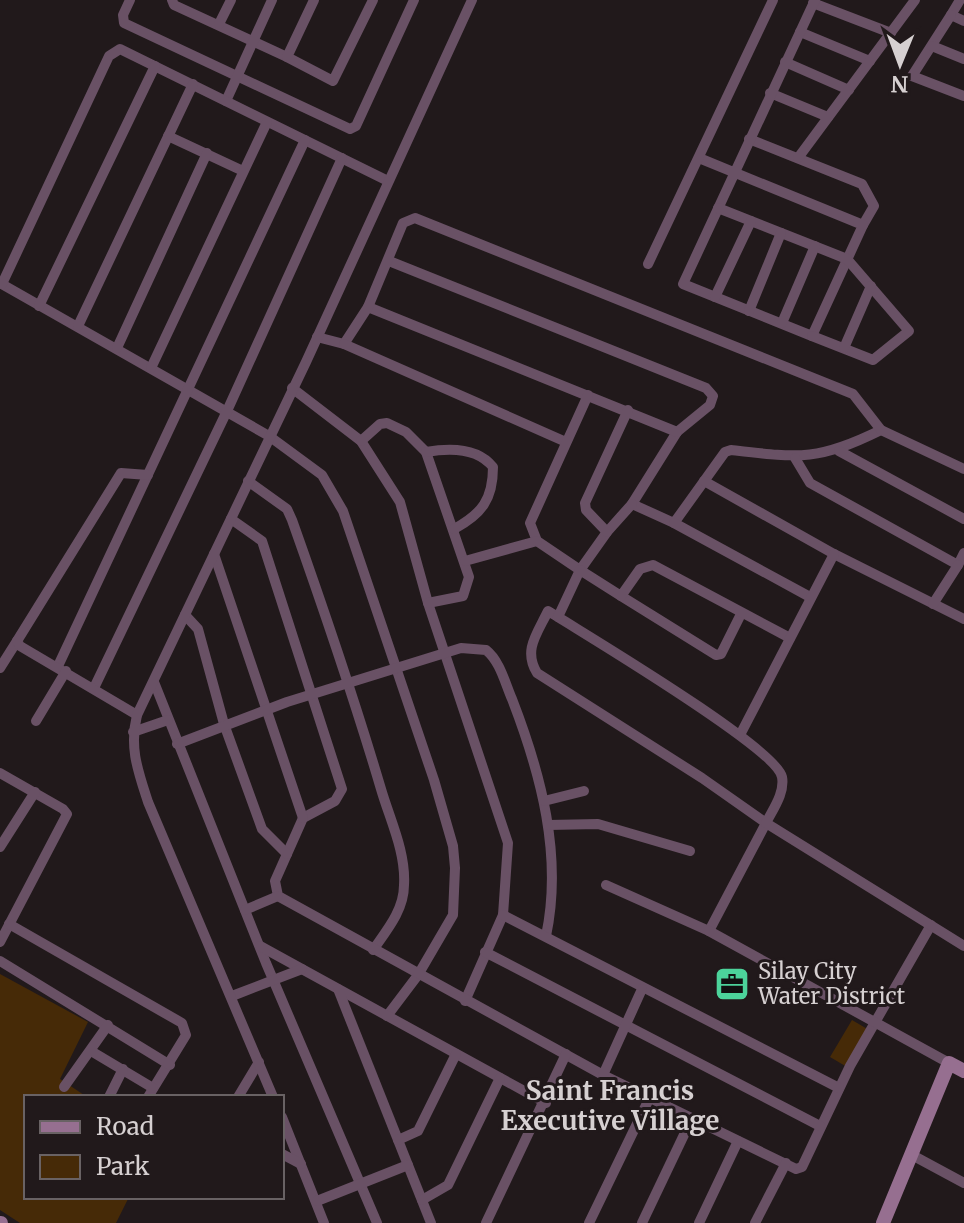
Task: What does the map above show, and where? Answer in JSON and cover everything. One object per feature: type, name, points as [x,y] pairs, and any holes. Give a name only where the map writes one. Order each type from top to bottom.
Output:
[{"type":"street","points":[[130,0],[123,15],[124,23],[350,129],[356,126],[414,0]]},
{"type":"street","points":[[172,0],[174,5],[330,80],[335,79],[373,0]]},
{"type":"street","points":[[219,24],[231,0]]},
{"type":"street","points":[[226,101],[272,0]]},
{"type":"street","points":[[287,57],[314,0]]},
{"type":"street","points":[[272,1095],[148,802],[133,758],[133,732],[137,715],[317,337],[472,0]]},
{"type":"street","points":[[648,264],[773,0]]},
{"type":"street","points":[[960,0],[912,76],[964,96]]},
{"type":"street","points":[[798,158],[891,33],[911,1]]},
{"type":"street","points":[[718,208],[847,259],[909,331],[873,360],[683,284],[770,93],[814,2],[891,33]]},
{"type":"street","points":[[951,15],[964,21]]},
{"type":"street","points":[[800,32],[870,61]]},
{"type":"street","points":[[932,46],[964,59]]},
{"type":"street","points":[[387,1016],[418,975],[453,915],[455,868],[437,790],[343,511],[331,486],[312,465],[269,436],[1,284],[109,56],[120,49],[388,181]]},
{"type":"street","points":[[785,62],[849,90]]},
{"type":"street","points":[[39,306],[155,66]]},
{"type":"street","points":[[78,326],[193,84]]},
{"type":"street","points":[[770,93],[828,117]]},
{"type":"street","points":[[151,368],[267,122]]},
{"type":"street","points":[[168,136],[243,171]]},
{"type":"street","points":[[749,139],[862,184],[874,206],[812,336]]},
{"type":"street","points":[[36,721],[305,140]]},
{"type":"street","points":[[117,348],[207,153]]},
{"type":"street","points":[[94,688],[227,411],[342,158]]},
{"type":"street","points":[[699,158],[863,225]]},
{"type":"street","points":[[344,344],[368,307],[403,223],[415,218],[853,394],[881,430],[964,469]]},
{"type":"street","points":[[715,297],[751,221]]},
{"type":"street","points":[[749,311],[781,233]]},
{"type":"street","points":[[782,323],[815,246]]},
{"type":"street","points":[[389,261],[706,388],[713,396],[710,405],[677,432],[632,504],[580,570],[558,617]]},
{"type":"street","points":[[844,348],[871,286]]},
{"type":"street","points":[[368,307],[677,432]]},
{"type":"street","points":[[317,337],[344,344],[566,442]]},
{"type":"street","points":[[292,388],[361,441],[400,502],[444,654],[508,843],[510,855],[503,915],[465,1001]]},
{"type":"street","points":[[588,395],[530,523],[537,541],[712,654],[721,654],[741,614]]},
{"type":"street","points":[[607,532],[586,510],[585,503],[628,410]]},
{"type":"street","points":[[361,441],[380,424],[387,423],[406,432],[426,452],[469,577],[463,596],[428,603]]},
{"type":"street","points":[[674,523],[719,457],[731,450],[795,458],[839,451],[881,430]]},
{"type":"street","points":[[426,452],[453,448],[489,462],[493,467],[490,500],[477,515],[454,529]]},
{"type":"street","points":[[839,451],[964,519]]},
{"type":"street","points":[[795,458],[810,483],[958,565]]},
{"type":"street","points":[[0,668],[121,473],[148,475]]},
{"type":"street","points":[[248,481],[287,509],[351,684],[404,871],[405,887],[395,919],[373,950]]},
{"type":"street","points":[[704,481],[834,554],[964,619]]},
{"type":"street","points":[[632,504],[674,523],[810,597]]},
{"type":"street","points":[[231,519],[262,541],[342,789],[335,801],[303,818],[275,881],[278,896],[603,1075],[796,1169],[802,1167],[839,1088],[931,925]]},
{"type":"street","points":[[465,561],[537,541]]},
{"type":"street","points":[[933,604],[964,553]]},
{"type":"street","points":[[214,554],[303,818]]},
{"type":"street","points":[[740,735],[834,554]]},
{"type":"street","points":[[621,596],[640,569],[653,565],[790,638]]},
{"type":"street","points":[[709,931],[766,823],[782,791],[782,776],[775,762],[740,735],[548,611],[530,648],[529,660],[537,673],[702,778],[766,823],[964,946]]},
{"type":"street","points":[[185,615],[198,629],[224,724],[262,829],[287,854]]},
{"type":"street","points":[[17,641],[20,646],[137,715]]},
{"type":"street","points":[[177,744],[224,724],[461,648],[486,650],[496,659],[519,717],[544,801],[552,905],[546,936]]},
{"type":"street","points":[[154,682],[273,981],[377,1223]]},
{"type":"street","points":[[133,732],[168,720]]},
{"type":"street","points":[[0,773],[63,809],[66,821],[0,942]]},
{"type":"street","points":[[544,801],[584,791]]},
{"type":"street","points":[[0,847],[35,792]]},
{"type":"street","points":[[548,825],[598,824],[690,851]]},
{"type":"street","points":[[606,885],[709,931],[964,1071]]},
{"type":"street","points":[[245,910],[278,896]]},
{"type":"street","points":[[503,915],[839,1088]]},
{"type":"street","points":[[9,924],[182,1023],[186,1035],[150,1093],[123,1069],[91,1051]]},
{"type":"street","points":[[259,946],[546,1103]]},
{"type":"street","points":[[485,952],[820,1126]]},
{"type":"street","points":[[0,961],[170,1065]]},
{"type":"street","points":[[232,996],[302,969]]},
{"type":"street","points":[[338,989],[431,1223]]},
{"type":"street","points":[[603,1075],[642,989]]},
{"type":"street","points":[[350,1019],[370,1007]]},
{"type":"street","points":[[64,1087],[108,1025]]},
{"type":"street","points":[[398,1140],[418,1131],[456,1054]]},
{"type":"street","points":[[486,1223],[546,1103],[566,1054]]},
{"type":"street","points":[[239,1095],[259,1062]]},
{"type":"street","points":[[883,1223],[949,1063]]},
{"type":"street","points":[[110,1095],[123,1069]]},
{"type":"street","points":[[422,1200],[448,1185],[500,1078]]},
{"type":"street","points":[[589,1223],[649,1099]]},
{"type":"street","points":[[642,1223],[692,1118]]},
{"type":"street","points":[[284,1122],[324,1223]]},
{"type":"street","points":[[699,1223],[738,1141]]},
{"type":"street","points":[[284,1155],[301,1164]]},
{"type":"street","points":[[912,1155],[964,1183]]},
{"type":"street","points":[[755,1223],[786,1163]]},
{"type":"street","points":[[317,1201],[408,1165]]},
{"type":"green space","points":[[0,974],[88,1022],[60,1079],[84,1095],[24,1095],[24,1199],[128,1199],[116,1223],[20,1223],[0,1210]]},
{"type":"green space","points":[[852,1020],[869,1030],[847,1067],[830,1057]]},
{"type":"place","name":"Silay City Water District","points":[[732,984]]},
{"type":"district","name":"Saint Francis Executive Village","points":[[610,1105]]}]
